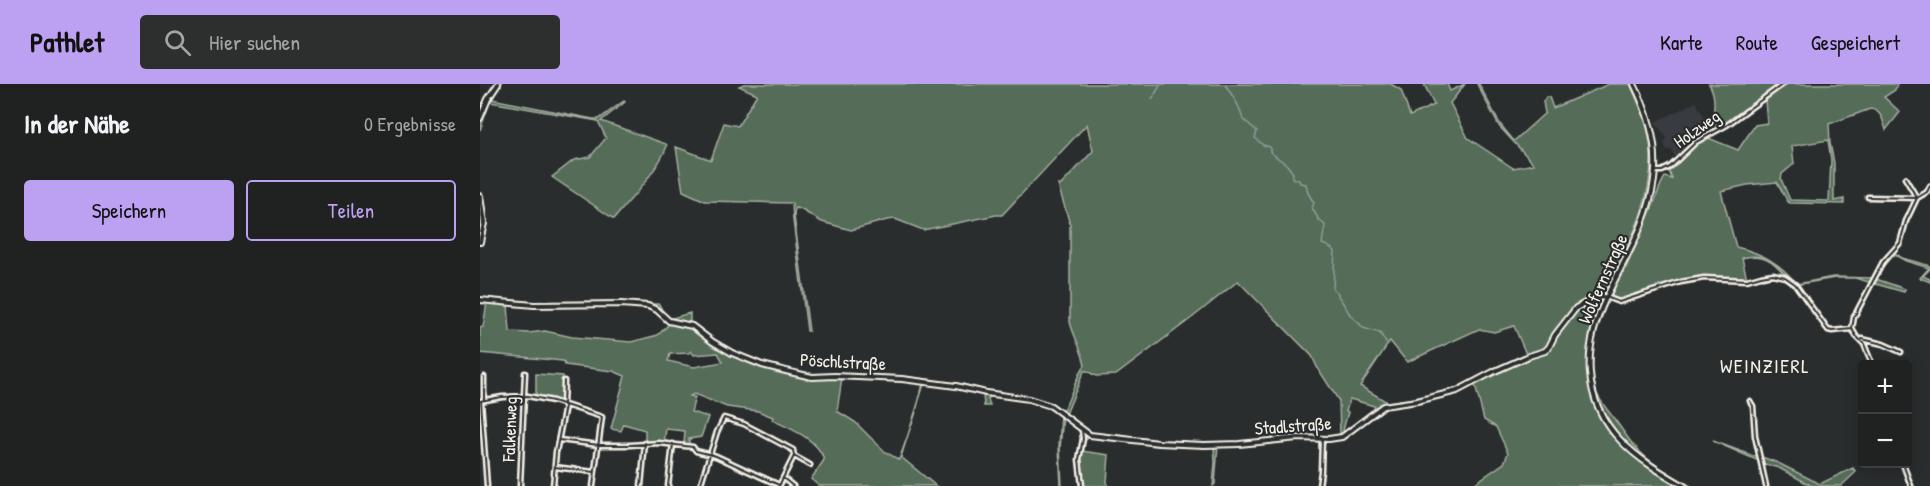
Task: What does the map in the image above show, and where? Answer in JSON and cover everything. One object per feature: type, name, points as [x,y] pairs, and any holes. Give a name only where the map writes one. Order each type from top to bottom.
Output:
[{"type":"street","points":[[480,118],[482,107],[498,84]]},
{"type":"street","name":"Wolfernstraße","points":[[1634,84],[1650,123],[1655,171],[1650,199],[1639,232],[1606,297],[1594,328],[1589,371],[1598,407],[1609,426],[1630,450],[1684,486]]},
{"type":"street","name":"Holzweg","points":[[1655,171],[1662,171],[1670,167],[1696,142],[1727,125],[1783,84]]},
{"type":"street","points":[[1905,178],[1917,198]]},
{"type":"street","points":[[1868,197],[1917,198],[1927,192],[1930,186]]},
{"type":"street","points":[[480,196],[484,223],[480,242]]},
{"type":"street","points":[[1902,352],[1883,344],[1861,339],[1852,329],[1858,307],[1886,257],[1900,243],[1906,221],[1917,198]]},
{"type":"street","points":[[1606,297],[1619,302],[1681,282],[1704,278],[1747,280],[1773,274],[1785,277],[1795,284],[1828,330],[1852,329]]},
{"type":"street","name":"Stadlstraße","points":[[1082,430],[1090,435],[1204,445],[1342,436],[1383,405],[1450,394],[1501,368],[1546,350],[1576,308],[1594,298],[1606,297]]},
{"type":"street","name":"Pöschlstraße","points":[[480,300],[534,305],[629,304],[648,306],[657,310],[669,321],[689,325],[722,348],[762,365],[812,377],[902,379],[1029,399],[1045,403],[1057,410],[1082,430]]},
{"type":"street","points":[[1861,339],[1870,360]]},
{"type":"street","name":"Falkenweg","points":[[520,486],[525,373]]},
{"type":"street","points":[[484,377],[482,401],[487,486]]},
{"type":"street","points":[[553,486],[564,406],[564,381]]},
{"type":"street","points":[[482,401],[524,396],[553,401],[602,417],[594,486]]},
{"type":"street","points":[[1750,401],[1753,406],[1755,436],[1766,486]]},
{"type":"street","points":[[700,486],[724,418],[744,424],[778,441],[792,449],[795,456],[810,465]]},
{"type":"street","points":[[1082,430],[1083,439],[1079,459],[1082,486]]},
{"type":"street","points":[[1083,439],[1090,435]]},
{"type":"street","points":[[1319,486],[1322,439]]},
{"type":"street","points":[[559,440],[599,445],[645,443],[693,447],[696,452],[710,454],[779,486],[795,456]]},
{"type":"street","points":[[641,486],[645,443]]},
{"type":"street","points":[[668,486],[673,444]]},
{"type":"street","points":[[555,468],[595,472]]},
{"type":"street","points":[[1904,468],[1911,486]]},
{"type":"street","points":[[783,478],[793,486]]},
{"type":"shaded area","points":[[1696,102],[1712,131],[1690,144],[1675,157],[1670,149],[1667,151],[1664,144],[1667,138],[1655,122]]},
{"type":"green space","points":[[495,84],[501,84],[492,99],[593,119],[599,119],[624,101],[601,121],[667,146],[650,175],[614,219],[552,177],[574,160],[590,157],[606,138],[598,121],[490,102],[480,130],[480,104],[484,102]]},
{"type":"green space","points":[[744,84],[1391,84],[1401,90],[1410,116],[1434,105],[1424,84],[1447,84],[1450,91],[1465,84],[1450,103],[1468,138],[1513,168],[1534,164],[1499,126],[1477,84],[1500,124],[1514,141],[1545,113],[1543,102],[1546,97],[1549,97],[1553,108],[1609,84],[1630,84],[1648,131],[1651,152],[1650,173],[1647,194],[1633,235],[1604,292],[1608,300],[1595,334],[1592,358],[1593,383],[1601,402],[1639,451],[1658,466],[1691,486],[1471,486],[1504,463],[1508,453],[1496,427],[1484,420],[1475,385],[1450,395],[1383,407],[1376,411],[1377,408],[1374,406],[1350,399],[1343,437],[1323,443],[1320,486],[1317,486],[1320,470],[1319,442],[1312,438],[1218,446],[1213,486],[1214,447],[1090,437],[1084,441],[1081,451],[1109,455],[1108,486],[1080,486],[1078,456],[1081,434],[1063,416],[1060,448],[1062,486],[1058,486],[1061,485],[1059,447],[1061,414],[1053,409],[1028,401],[992,395],[988,399],[990,406],[984,406],[983,394],[953,387],[924,384],[918,402],[923,384],[912,381],[842,378],[837,411],[855,422],[884,451],[899,460],[908,434],[901,457],[936,486],[819,486],[811,479],[824,460],[816,446],[810,440],[772,420],[773,417],[758,411],[727,407],[694,394],[690,396],[695,397],[691,412],[708,417],[701,437],[689,439],[689,444],[684,444],[685,431],[666,429],[664,443],[645,442],[645,430],[624,424],[621,431],[611,429],[625,376],[613,371],[565,365],[563,361],[480,353],[480,328],[483,327],[487,302],[480,298],[529,304],[659,304],[669,319],[690,313],[690,323],[731,351],[754,361],[807,375],[894,377],[1025,396],[1064,410],[1085,365],[1070,322],[1070,224],[1058,185],[1061,185],[1093,151],[1087,124],[1002,215],[923,230],[895,219],[851,230],[822,222],[795,208],[794,216],[809,331],[807,331],[792,203],[705,201],[683,191],[676,147],[711,160],[724,123],[738,126],[757,94],[739,86]],"holes":[[[1238,281],[1312,356],[1339,401],[1340,435],[1332,437],[1290,436],[1240,442],[1185,443],[1096,435],[1082,428],[1066,414],[1084,371],[1096,376],[1116,375]],[[508,304],[639,306],[654,309],[670,323],[658,335],[631,342],[572,337],[545,331],[510,332]],[[1514,326],[1526,354],[1455,391],[1431,396],[1387,402],[1360,386],[1390,341],[1407,362],[1479,329],[1494,332]],[[691,351],[694,355],[718,353],[723,362],[694,367],[668,361],[670,354]]]},
{"type":"green space","points":[[1709,84],[1781,84],[1740,115],[1713,130],[1714,100]]},
{"type":"green space","points":[[1785,84],[1897,84],[1895,90],[1884,97],[1900,112],[1886,130],[1879,113],[1870,109],[1829,124],[1834,163],[1834,201],[1844,199],[1844,204],[1790,203],[1777,182],[1721,191],[1736,247],[1770,260],[1784,270],[1797,284],[1833,277],[1873,278],[1885,256],[1899,243],[1908,214],[1910,216],[1902,243],[1894,252],[1902,258],[1930,266],[1930,269],[1923,276],[1930,279],[1930,282],[1920,278],[1929,268],[1906,261],[1891,253],[1876,279],[1905,289],[1904,292],[1855,278],[1835,278],[1795,285],[1780,277],[1763,279],[1761,274],[1785,275],[1771,261],[1755,256],[1742,258],[1747,279],[1702,277],[1648,292],[1636,293],[1625,299],[1612,297],[1613,290],[1626,268],[1661,183],[1665,177],[1672,179],[1669,171],[1689,150],[1706,137],[1738,150],[1755,125],[1767,123],[1765,101]],"holes":[[[1828,140],[1831,160],[1829,201],[1790,200],[1781,179],[1782,174],[1794,164],[1792,146]]]},
{"type":"green space","points":[[536,374],[563,376],[563,404],[536,397]]},
{"type":"green space","points":[[1713,441],[1759,458],[1756,445],[1759,445],[1762,457],[1820,484],[1853,468],[1856,472],[1841,486],[1812,486],[1779,468],[1764,464],[1767,486],[1765,486],[1759,461]]},
{"type":"waterway","points":[[1155,94],[1161,84]]},
{"type":"waterway","points":[[1225,84],[1238,105],[1243,119],[1257,131],[1255,138],[1263,145],[1270,147],[1270,152],[1287,165],[1293,173],[1292,178],[1306,184],[1314,203],[1312,208],[1325,225],[1322,244],[1335,251],[1333,289],[1338,293],[1352,317],[1363,328],[1380,333],[1386,343]]},
{"type":"district","name":"WEINZIERL","points":[[1765,366]]}]
